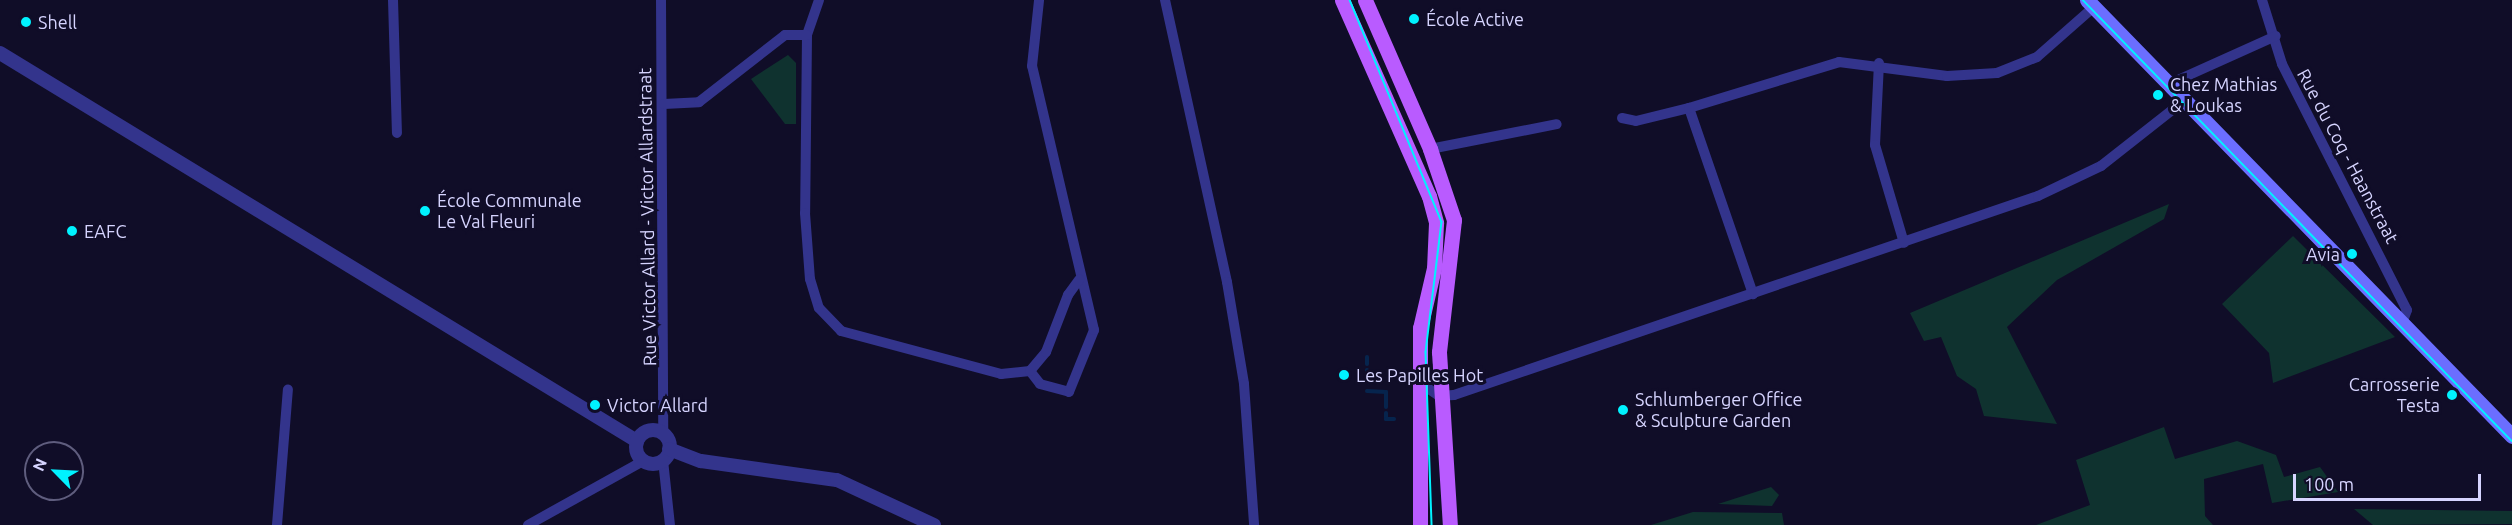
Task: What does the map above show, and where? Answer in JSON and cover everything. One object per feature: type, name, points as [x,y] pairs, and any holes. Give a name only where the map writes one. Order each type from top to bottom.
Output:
[{"type":"main road","points":[[1342,0],[1433,210],[1436,250],[1420,328],[1420,525]]},
{"type":"main road","points":[[1365,0],[1430,149],[1454,220],[1455,251],[1439,328],[1450,525]]},
{"type":"main road","points":[[2090,3],[2512,436]]},
{"type":"street","points":[[393,0],[397,133]]},
{"type":"street","name":"Rue Victor Allard - Victor Allardstraat","points":[[661,0],[664,104],[663,434]]},
{"type":"street","points":[[819,0],[807,35],[805,213],[810,279],[819,308],[841,331],[1001,374],[1030,371],[1046,352],[1068,295],[1079,280]]},
{"type":"street","points":[[1030,371],[1040,384],[1069,392],[1094,330],[1070,242],[1032,66],[1039,0]]},
{"type":"street","points":[[1165,0],[1227,282],[1244,384],[1254,525]]},
{"type":"street","name":"Rue du Coq - Haanstraat","points":[[2262,0],[2276,36],[2282,64],[2407,310],[2402,324]]},
{"type":"street","points":[[1622,118],[1636,121],[1689,108],[1814,66],[1878,63],[1947,76],[1997,73],[2037,57],[2090,3]]},
{"type":"street","points":[[664,104],[699,102],[785,35],[807,35]]},
{"type":"street","points":[[2169,84],[2276,36]]},
{"type":"street","points":[[0,53],[637,441],[643,461]]},
{"type":"street","points":[[1878,63],[1875,145],[1904,243]]},
{"type":"street","points":[[1420,383],[1443,396],[1904,243],[2068,184],[2138,140],[2185,100]]},
{"type":"street","points":[[1689,108],[1753,294]]},
{"type":"street","points":[[1430,149],[1557,124]]},
{"type":"street","points":[[277,525],[288,388]]},
{"type":"street","points":[[637,441],[648,431],[663,434],[670,525]]},
{"type":"street","points":[[528,525],[643,461],[666,455],[837,480],[933,525]]},
{"type":"green space","points":[[788,55],[796,63],[796,124],[785,124],[751,79]]},
{"type":"green space","points":[[2169,204],[2164,219],[2057,280],[2007,327],[2057,424],[1984,416],[1976,389],[1957,376],[1941,337],[1924,341],[1910,313]]},
{"type":"green space","points":[[2293,236],[2395,337],[2273,383],[2269,353],[2222,304]]},
{"type":"green space","points":[[2164,427],[2175,459],[2237,441],[2276,455],[2284,477],[2320,467],[2338,492],[2272,503],[2263,464],[2204,479],[2205,516],[2213,525],[2036,525],[2090,505],[2076,460]]},
{"type":"green space","points":[[1771,487],[1779,495],[1772,506],[1718,504]]},
{"type":"green space","points":[[2354,509],[2512,511],[2512,524],[2373,525]]},
{"type":"green space","points":[[1693,512],[1782,513],[1784,525],[1651,525]]},
{"type":"waterway","points":[[1367,357],[1367,364]]},
{"type":"waterway","points":[[1367,370],[1367,383]]},
{"type":"waterway","points":[[1367,391],[1386,392],[1386,407]]},
{"type":"waterway","points":[[1386,413],[1386,419],[1394,419]]},
{"type":"tram line","points":[[1350,0],[1442,222],[1426,352],[1432,525]]},
{"type":"tram line","points":[[2083,0],[2512,441]]},
{"type":"place","name":"École Active","points":[[1414,19]]},
{"type":"place","name":"Shell","points":[[26,22]]},
{"type":"place","name":"Chez Mathias & Loukas","points":[[2158,95]]},
{"type":"place","name":"École Communale Le Val Fleuri","points":[[425,211]]},
{"type":"place","name":"EAFC","points":[[72,231]]},
{"type":"place","name":"Avia","points":[[2352,254]]},
{"type":"place","name":"Les Papilles Hot","points":[[1344,375]]},
{"type":"place","name":"Carrosserie Testa","points":[[2452,395]]},
{"type":"place","name":"Victor Allard","points":[[595,405]]},
{"type":"place","name":"Schlumberger Office & Sculpture Garden","points":[[1623,410]]}]
